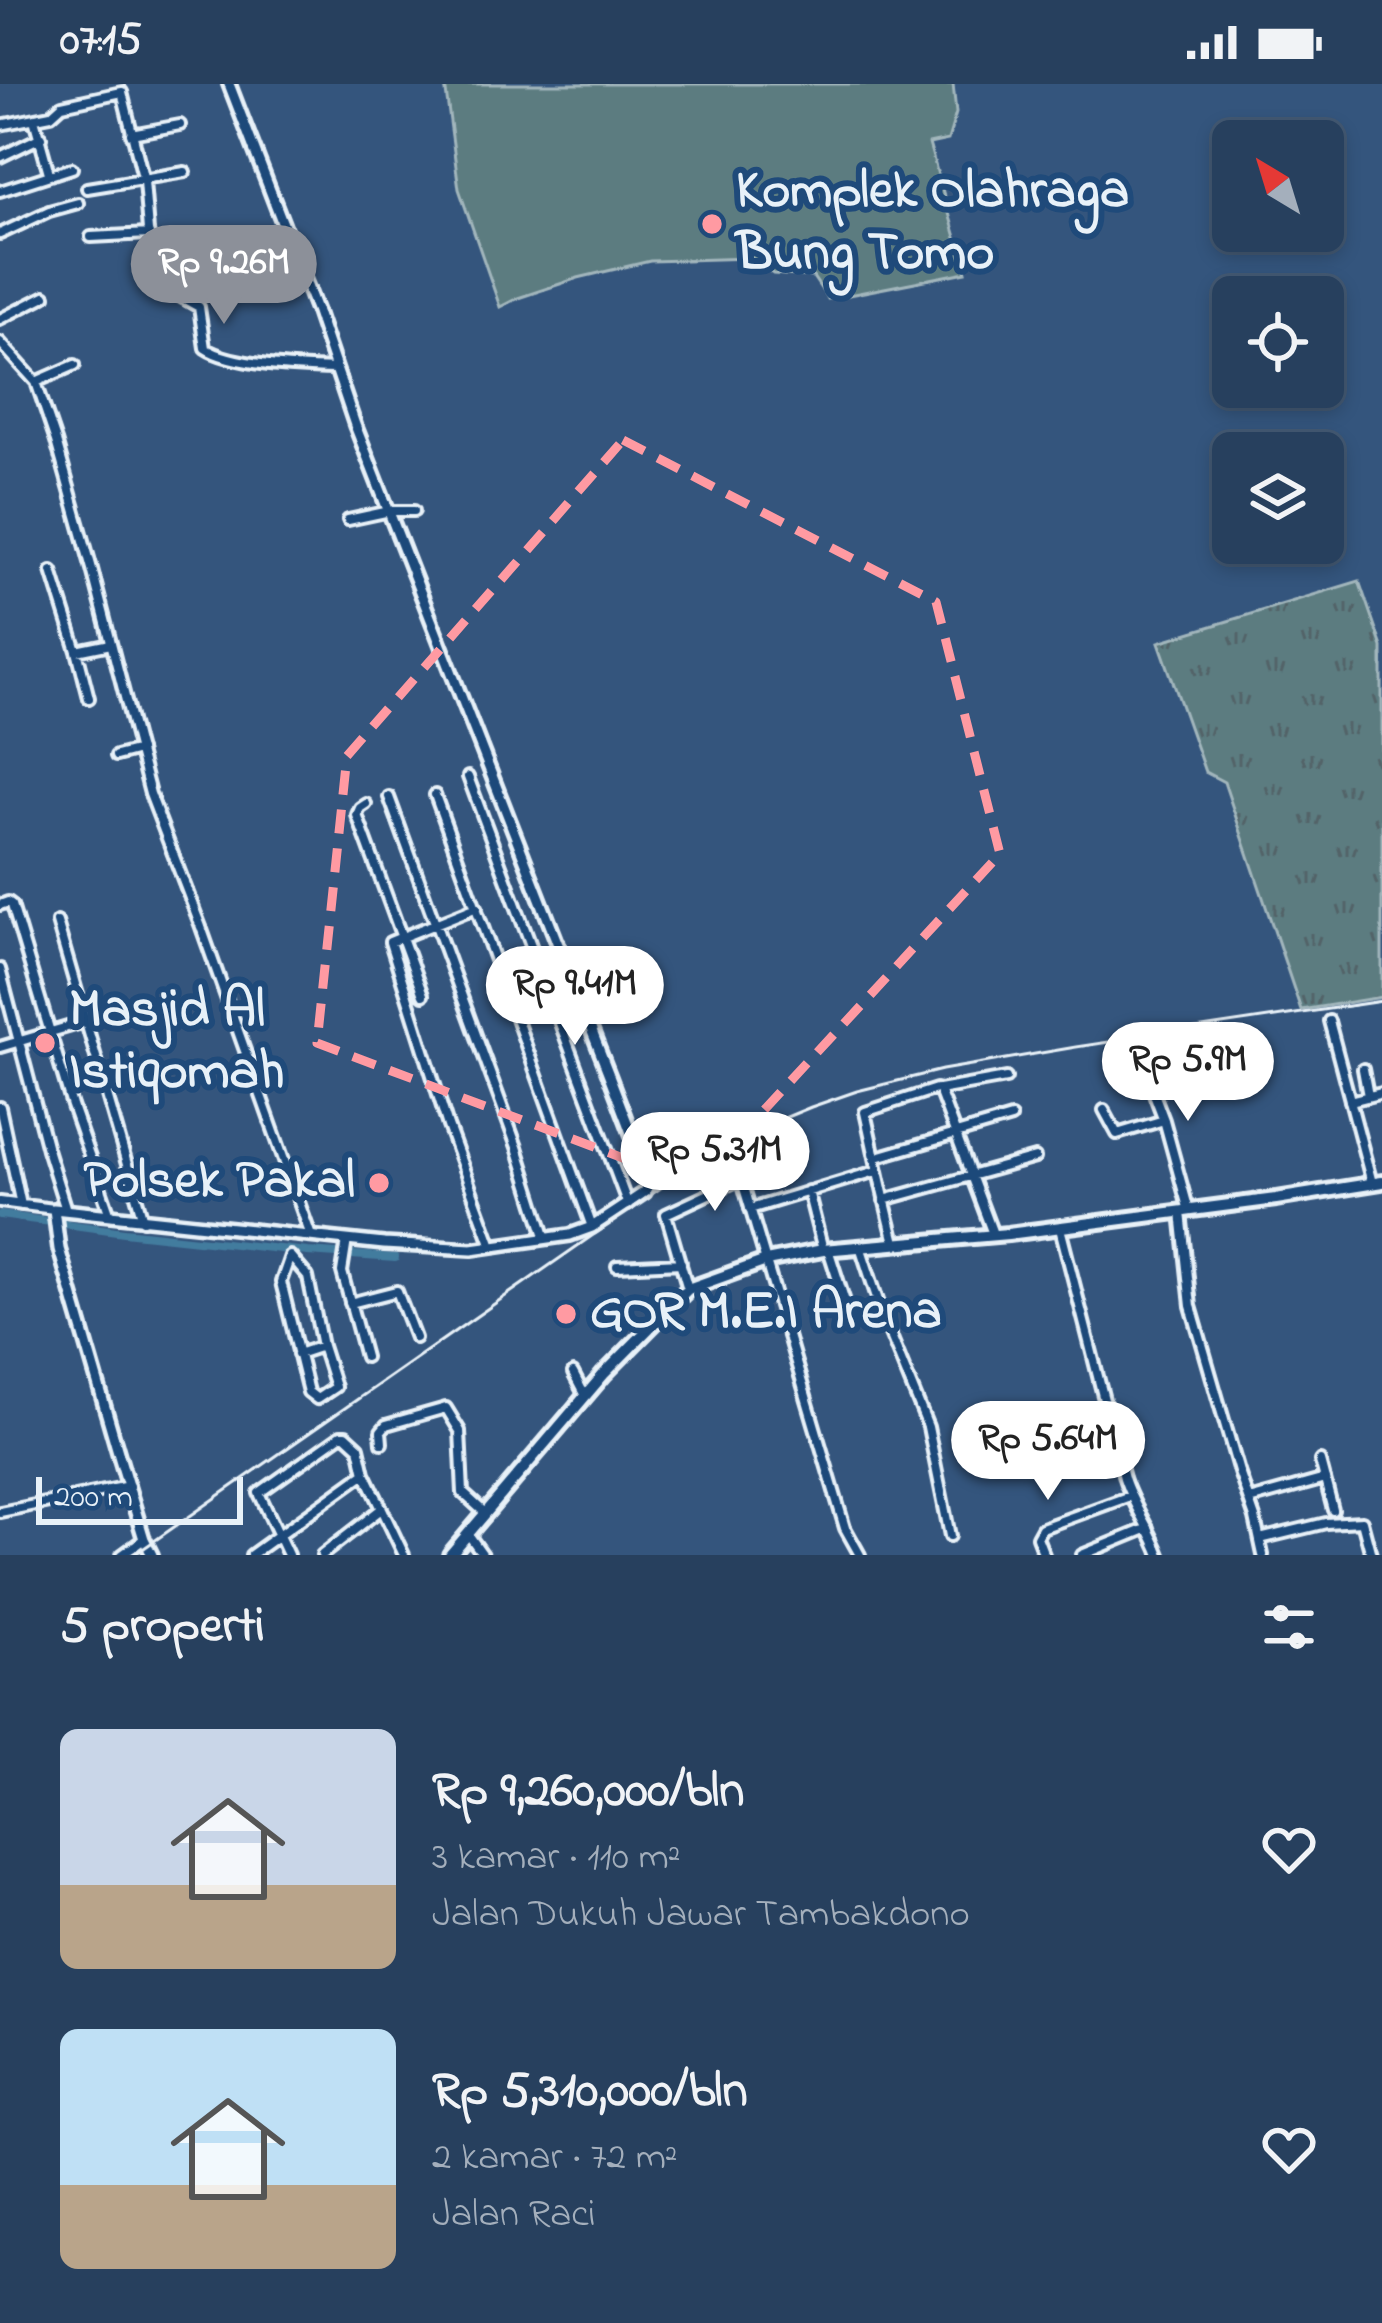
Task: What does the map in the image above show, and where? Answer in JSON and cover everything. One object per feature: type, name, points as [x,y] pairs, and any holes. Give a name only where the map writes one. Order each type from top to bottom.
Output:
[{"type":"main road","points":[[450,1555],[610,1367],[688,1289],[766,1262],[825,1250],[993,1236],[1377,1182]]},
{"type":"street","points":[[0,1202],[310,1236],[346,1248],[472,1249],[592,1227],[628,1205],[648,1185],[229,84]]},
{"type":"street","points":[[0,125],[122,92],[144,181],[159,285],[202,311],[203,344],[210,352],[296,368],[336,369]]},
{"type":"street","points":[[34,119],[49,173]]},
{"type":"street","points":[[131,134],[180,125]]},
{"type":"street","points":[[0,157],[41,137]]},
{"type":"street","points":[[0,191],[71,169]]},
{"type":"street","points":[[87,188],[185,172]]},
{"type":"street","points":[[0,234],[78,203]]},
{"type":"street","points":[[91,237],[149,234]]},
{"type":"street","points":[[0,319],[45,296]]},
{"type":"street","points":[[0,342],[36,382],[150,794],[310,1236]]},
{"type":"street","points":[[36,382],[75,365]]},
{"type":"street","points":[[348,520],[415,511]]},
{"type":"street","points":[[52,572],[89,698]]},
{"type":"street","points":[[77,651],[111,644]]},
{"type":"street","points":[[116,756],[139,750]]},
{"type":"street","points":[[468,777],[628,1205]]},
{"type":"street","points":[[436,795],[592,1227]]},
{"type":"street","points":[[389,797],[545,1236]]},
{"type":"street","points":[[366,805],[357,815],[397,938],[423,995]]},
{"type":"street","points":[[0,904],[11,904],[110,1215]]},
{"type":"street","points":[[477,907],[390,942],[492,1246]]},
{"type":"street","points":[[57,922],[143,1220]]},
{"type":"street","points":[[0,969],[46,1149],[58,1211],[55,1232],[152,1555]]},
{"type":"street","points":[[0,1046],[88,1021]]},
{"type":"street","points":[[1329,1021],[1377,1182]]},
{"type":"street","points":[[1142,1062],[1164,1120],[1185,1212],[1191,1306],[1263,1555]]},
{"type":"street","points":[[1363,1069],[1368,1096]]},
{"type":"street","points":[[895,1242],[865,1111],[1006,1078]]},
{"type":"street","points":[[939,1090],[993,1236]]},
{"type":"street","points":[[1350,1101],[1382,1093]]},
{"type":"street","points":[[0,1107],[22,1205]]},
{"type":"street","points":[[1104,1110],[1117,1134],[1164,1120]]},
{"type":"street","points":[[877,1157],[1011,1118]]},
{"type":"street","points":[[790,1146],[741,1170],[741,1178],[845,1528],[860,1555]]},
{"type":"street","points":[[884,1200],[1035,1158]]},
{"type":"street","points":[[750,1209],[876,1171]]},
{"type":"street","points":[[688,1289],[665,1216],[741,1178]]},
{"type":"street","points":[[808,1191],[847,1308]]},
{"type":"street","points":[[1060,1226],[1130,1496],[1160,1555]]},
{"type":"street","points":[[290,1256],[308,1277],[335,1387],[317,1399],[308,1392],[281,1282],[292,1234]]},
{"type":"street","points":[[860,1245],[928,1426],[950,1536]]},
{"type":"street","points":[[346,1248],[342,1272],[364,1357]]},
{"type":"street","points":[[617,1267],[681,1263]]},
{"type":"street","points":[[281,1282],[305,1273]]},
{"type":"street","points":[[349,1303],[399,1292],[415,1338]]},
{"type":"street","points":[[298,1354],[322,1346]]},
{"type":"street","points":[[573,1373],[585,1396]]},
{"type":"street","points":[[382,1443],[386,1425],[446,1408],[460,1431],[463,1493],[485,1514]]},
{"type":"street","points":[[288,1555],[259,1492],[341,1435],[351,1436],[359,1447],[399,1553]]},
{"type":"street","points":[[1320,1461],[1333,1510]]},
{"type":"street","points":[[251,1555],[365,1473]]},
{"type":"street","points":[[1249,1500],[1324,1479]]},
{"type":"street","points":[[0,1512],[129,1486]]},
{"type":"street","points":[[1044,1555],[1037,1537],[1042,1528],[1130,1496]]},
{"type":"street","points":[[322,1555],[380,1510]]},
{"type":"street","points":[[1261,1539],[1326,1523],[1362,1521],[1371,1555]]},
{"type":"street","points":[[1082,1555],[1148,1528]]},
{"type":"street","points":[[468,1534],[483,1555]]},
{"type":"street","points":[[122,1555],[144,1539]]},
{"type":"highlighted area","points":[[623,440],[936,602],[1000,854],[695,1185],[317,1043],[347,756]]},
{"type":"green space","name":"Komplek Olahraga Bung Tomo","points":[[445,84],[953,84],[956,113],[948,140],[929,144],[966,272],[828,299],[813,277],[773,274],[752,258],[650,261],[578,278],[500,307],[459,189]]},
{"type":"green space","points":[[1359,581],[1382,647],[1382,997],[1301,1010],[1224,782],[1205,772],[1159,642]]},
{"type":"waterway","points":[[0,1215],[395,1258]]},
{"type":"railway","points":[[134,1555],[698,1162],[765,1126],[857,1091],[942,1070],[1382,1001]]},
{"type":"place","name":"Komplek Olahraga Bung Tomo","points":[[712,224]]},
{"type":"place","name":"Masjid Al Istiqomah","points":[[45,1043]]},
{"type":"place","name":"Polsek Pakal","points":[[379,1183]]},
{"type":"place","name":"GOR M.E.I Arena","points":[[566,1314]]}]
